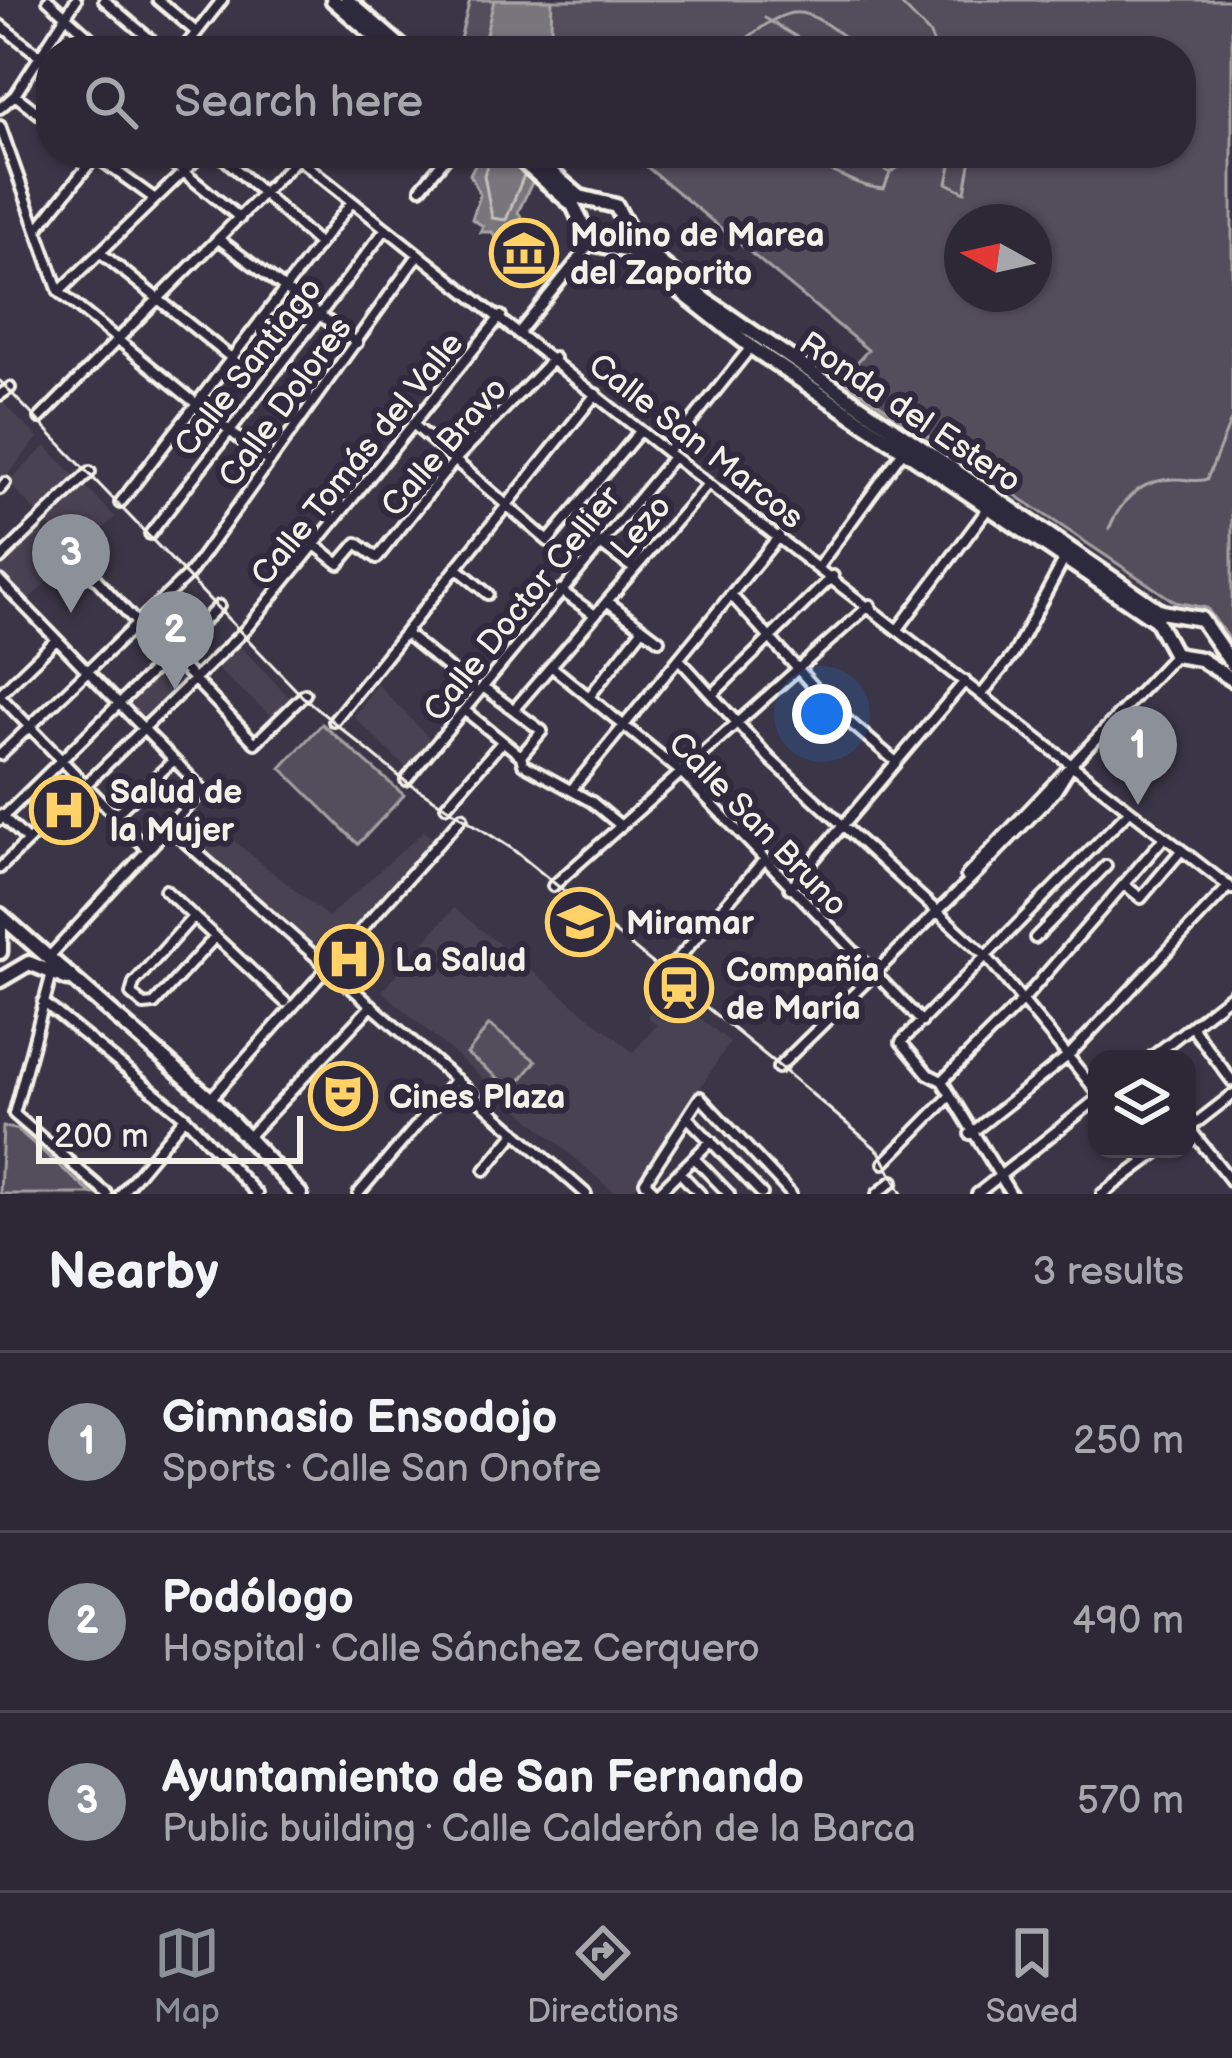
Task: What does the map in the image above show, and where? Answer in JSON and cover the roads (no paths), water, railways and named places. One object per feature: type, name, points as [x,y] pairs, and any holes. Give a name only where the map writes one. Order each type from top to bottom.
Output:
[{"type":"street","points":[[48,0],[88,36]]},
{"type":"street","points":[[53,36],[76,0]]},
{"type":"street","points":[[104,0],[146,36]]},
{"type":"street","points":[[158,0],[196,32]]},
{"type":"street","points":[[193,36],[222,0]]},
{"type":"street","points":[[333,0],[374,36]]},
{"type":"street","points":[[347,0],[389,36]]},
{"type":"street","points":[[0,25],[36,53]]},
{"type":"street","points":[[0,108],[15,95],[36,62]]},
{"type":"street","points":[[15,95],[36,111]]},
{"type":"street","points":[[0,126],[58,292],[268,462]]},
{"type":"street","points":[[38,228],[83,168]]},
{"type":"street","points":[[113,168],[155,199]]},
{"type":"street","points":[[179,168],[240,218]]},
{"type":"street","points":[[58,292],[188,168]]},
{"type":"street","points":[[235,168],[319,244]]},
{"type":"street","points":[[40,418],[287,168]]},
{"type":"street","name":"Calle San Marcos","points":[[312,168],[670,455],[833,576],[1230,888]]},
{"type":"street","points":[[421,188],[438,168]]},
{"type":"street","points":[[537,168],[594,204],[616,206],[626,228],[614,244],[591,243]]},
{"type":"street","points":[[540,170],[582,220],[591,243]]},
{"type":"street","points":[[120,503],[235,361],[351,203]]},
{"type":"street","points":[[582,220],[594,204]]},
{"type":"street","name":"Ronda del Estero","points":[[626,228],[706,300],[772,349],[1161,612],[1180,619]]},
{"type":"street","name":"Calle Santiago","points":[[150,534],[385,230]]},
{"type":"street","points":[[220,240],[357,343]]},
{"type":"street","points":[[520,331],[591,243]]},
{"type":"street","name":"Ronda del Estero","points":[[614,244],[751,347],[1156,620],[1168,635]]},
{"type":"street","points":[[100,253],[235,361]]},
{"type":"street","name":"Calle Dolores","points":[[0,755],[188,574],[418,255]]},
{"type":"street","name":"Calle Tomás del Valle","points":[[0,868],[246,629],[501,316]]},
{"type":"street","name":"Calle Doctor Cellier","points":[[406,779],[670,455],[751,347]]},
{"type":"street","name":"Calle Bravo","points":[[315,545],[339,564],[357,543],[377,559],[454,460],[554,358]]},
{"type":"street","points":[[0,395],[10,388]]},
{"type":"street","points":[[334,721],[596,394]]},
{"type":"street","points":[[414,425],[548,541],[640,431]]},
{"type":"street","points":[[819,566],[903,451]]},
{"type":"street","points":[[0,559],[90,472]]},
{"type":"street","name":"Lezo","points":[[514,708],[708,484]]},
{"type":"street","points":[[898,629],[989,507]]},
{"type":"street","points":[[572,789],[779,536]]},
{"type":"street","points":[[599,543],[634,569]]},
{"type":"street","points":[[982,694],[1013,656],[1064,558]]},
{"type":"street","points":[[78,559],[255,743],[305,694]]},
{"type":"street","points":[[458,569],[488,594]]},
{"type":"street","points":[[713,694],[833,576]]},
{"type":"street","points":[[0,581],[203,790],[50,965],[14,1114],[107,1194]]},
{"type":"street","points":[[560,590],[595,615]]},
{"type":"street","points":[[731,595],[832,708],[895,760]]},
{"type":"street","points":[[607,601],[659,640]]},
{"type":"street","points":[[554,886],[870,605]]},
{"type":"street","points":[[27,840],[1,817],[220,606]]},
{"type":"street","points":[[1174,655],[1168,635],[1180,619],[1201,620],[1232,664]]},
{"type":"street","points":[[590,698],[644,628]]},
{"type":"street","points":[[405,633],[542,731],[521,756]]},
{"type":"street","points":[[1200,659],[1212,637]]},
{"type":"street","points":[[56,640],[0,695],[147,849]]},
{"type":"street","points":[[1174,655],[1200,659],[1232,679]]},
{"type":"street","points":[[778,1068],[1056,791],[1071,767],[1174,655]]},
{"type":"street","points":[[679,658],[770,759],[987,957],[1088,1083]]},
{"type":"street","name":"Calle San Bruno","points":[[552,667],[682,773],[922,1022]]},
{"type":"street","points":[[790,888],[965,681]]},
{"type":"street","points":[[464,710],[521,756],[523,764],[572,789],[621,826]]},
{"type":"street","points":[[446,806],[502,742]]},
{"type":"street","points":[[115,815],[173,761]]},
{"type":"street","points":[[1010,1194],[942,1081],[928,1074],[901,1042],[1128,812]]},
{"type":"street","points":[[210,1099],[462,817]]},
{"type":"street","points":[[169,827],[586,1194]]},
{"type":"street","points":[[942,1081],[1024,999],[1163,838]]},
{"type":"street","points":[[1125,884],[1141,898],[1180,852]]},
{"type":"street","points":[[663,976],[764,860]]},
{"type":"street","points":[[1035,938],[1106,866]]},
{"type":"street","points":[[1067,874],[1082,890]]},
{"type":"street","points":[[970,1134],[1069,1055],[1230,888]]},
{"type":"street","points":[[165,890],[285,1002]]},
{"type":"street","points":[[194,917],[134,983],[131,994],[144,1005],[154,1004],[215,937]]},
{"type":"street","points":[[0,920],[210,1099],[288,1187],[300,1194]]},
{"type":"street","points":[[0,920],[0,952]]},
{"type":"street","points":[[0,980],[29,963],[50,965]]},
{"type":"street","points":[[1160,1050],[1232,994]]},
{"type":"street","points":[[43,1002],[63,1013],[184,1117],[256,1194]]},
{"type":"street","points":[[248,1137],[373,1005]]},
{"type":"street","points":[[1191,1026],[1232,1081]]},
{"type":"street","points":[[358,1194],[456,1079]]},
{"type":"street","points":[[1196,1121],[1232,1096]]},
{"type":"street","points":[[711,1141],[657,1194],[645,1182],[700,1097],[790,1194]]},
{"type":"street","points":[[884,1162],[949,1097]]},
{"type":"street","points":[[977,1194],[1088,1103]]},
{"type":"street","points":[[121,1194],[184,1117]]},
{"type":"street","points":[[687,1117],[762,1194]]},
{"type":"street","points":[[484,1170],[516,1132]]},
{"type":"street","points":[[1196,1135],[1232,1182]]},
{"type":"street","points":[[694,1158],[729,1194]]},
{"type":"street","points":[[1141,1158],[1144,1162]]},
{"type":"street","points":[[1102,1194],[1150,1158]]},
{"type":"street","points":[[752,1183],[766,1168]]},
{"type":"street","points":[[679,1172],[700,1194]]},
{"type":"street","points":[[877,1194],[892,1181]]},
{"type":"water","points":[[494,0],[552,0],[551,36],[486,36]]},
{"type":"water","points":[[473,168],[539,168],[518,212],[552,262],[522,281],[492,232],[480,232],[483,226],[472,219],[480,195],[470,174]]},
{"type":"waterway","points":[[897,0],[930,36]]},
{"type":"waterway","points":[[751,36],[770,22],[796,13],[809,15],[842,36]]},
{"type":"waterway","points":[[765,18],[795,36]]},
{"type":"waterway","points":[[551,31],[600,36]]},
{"type":"waterway","points":[[824,168],[884,189],[890,173]]},
{"type":"waterway","points":[[881,168],[890,173],[897,168]]},
{"type":"waterway","points":[[950,168],[947,183],[965,192],[969,168]]},
{"type":"waterway","points":[[1109,529],[1127,500],[1143,487],[1165,480],[1207,479],[1232,418]]},
{"type":"tram line","points":[[0,381],[303,697],[405,781],[511,848],[780,1067],[879,1151],[902,1194]]},
{"type":"place","name":"Molino de Marea del Zaporito","points":[[524,253]]},
{"type":"place","name":"Ayuntamiento de San Fernando","points":[[71,613]]},
{"type":"place","name":"Podólogo","points":[[175,690]]},
{"type":"place","name":"Gimnasio Ensodojo","points":[[1138,805]]},
{"type":"place","name":"Salud de la Mujer","points":[[64,810]]},
{"type":"place","name":"Miramar","points":[[580,922]]},
{"type":"place","name":"La Salud","points":[[349,959]]},
{"type":"place","name":"Compañía de María","points":[[679,988]]},
{"type":"place","name":"Cines Plaza","points":[[343,1096]]}]
